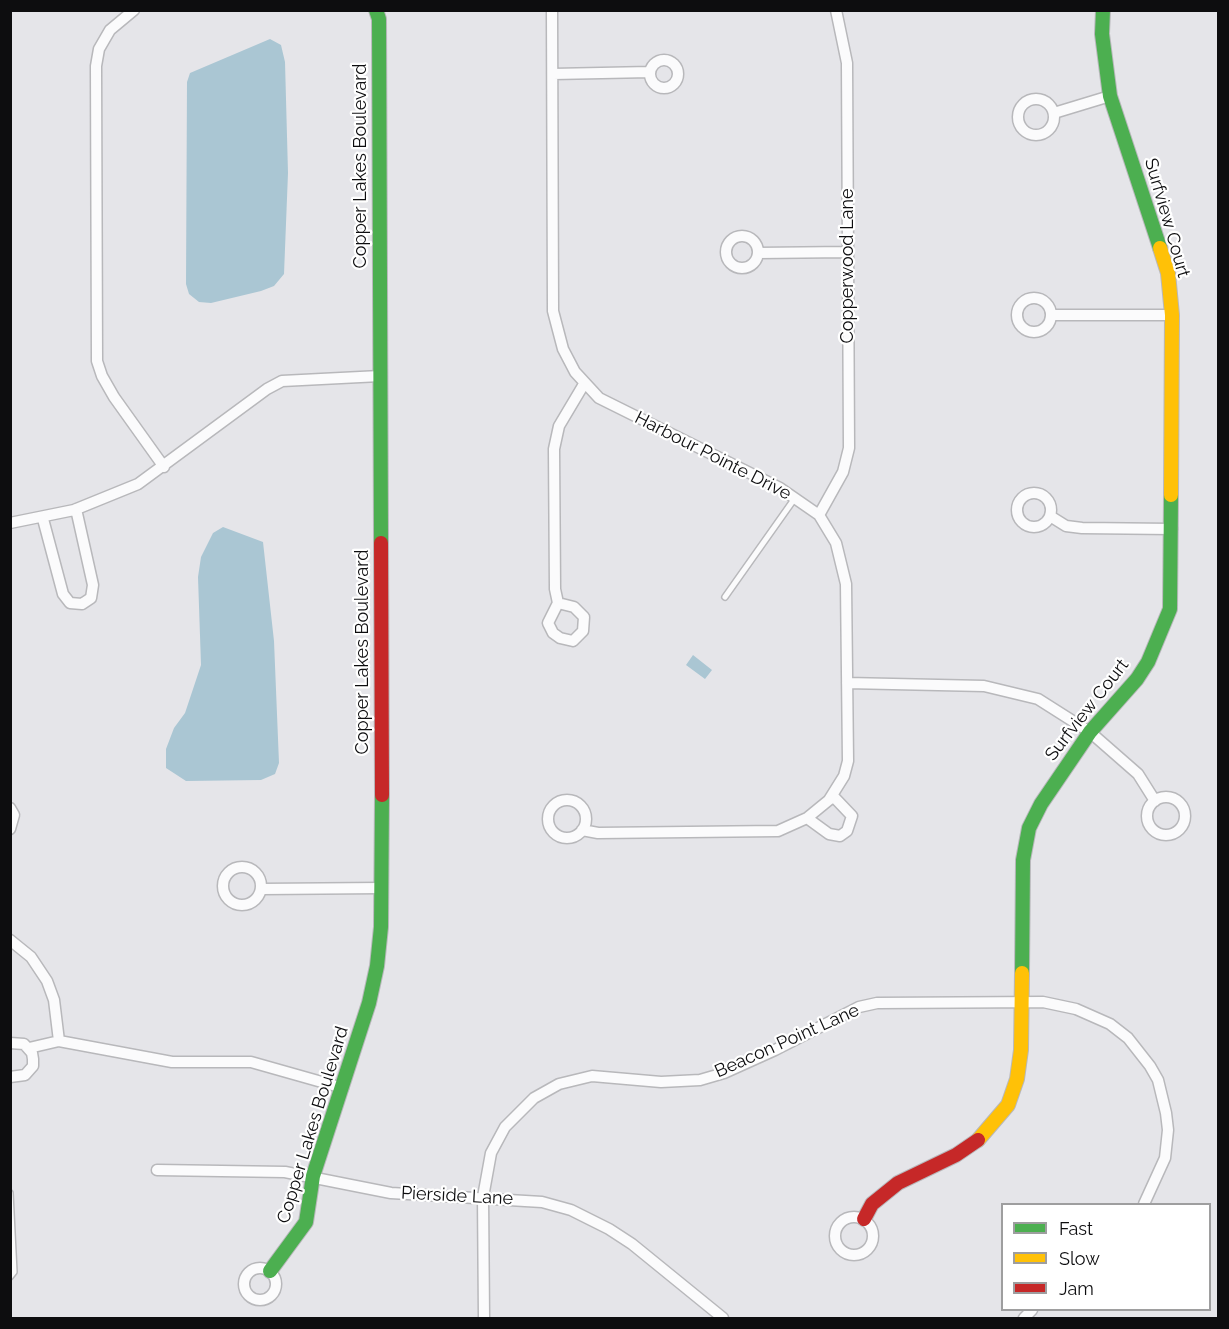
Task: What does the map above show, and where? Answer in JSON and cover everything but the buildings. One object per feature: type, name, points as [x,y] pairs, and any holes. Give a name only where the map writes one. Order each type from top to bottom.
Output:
[{"type":"street","points":[[134,10],[110,30],[99,49],[96,66],[98,361],[102,376],[114,397],[164,466]]},
{"type":"street","name":"Copper Lakes Boulevard","points":[[270,1271],[296,1240],[306,1222],[313,1176],[369,1003],[377,966],[382,888],[379,19],[376,10]]},
{"type":"street","name":"Harbour Pointe Drive","points":[[552,10],[553,311],[563,349],[584,384],[599,398],[795,497],[819,515],[836,543],[846,585],[848,761],[832,795],[807,818],[778,831],[598,833],[582,830]]},
{"type":"street","name":"Copperwood Lane","points":[[819,515],[843,472],[849,448],[847,63],[836,10]]},
{"type":"street","name":"Surfview Court","points":[[864,1219],[873,1204],[898,1183],[956,1155],[986,1133],[1008,1105],[1017,1080],[1022,1050],[1023,860],[1029,828],[1041,804],[1090,732],[1137,679],[1170,609],[1172,315],[1168,273],[1110,96],[1102,34],[1104,10]]},
{"type":"street","points":[[553,74],[650,72]]},
{"type":"street","points":[[1054,113],[1110,96]]},
{"type":"street","points":[[758,253],[847,252]]},
{"type":"street","points":[[1051,315],[1172,315]]},
{"type":"street","points":[[10,523],[43,519],[76,509],[138,484],[267,389],[282,381],[380,376]]},
{"type":"street","points":[[558,603],[555,589],[554,449],[559,426],[584,384]]},
{"type":"street","points":[[43,519],[63,594],[70,603],[82,604],[91,598],[93,585],[76,509]]},
{"type":"street","points":[[1050,516],[1065,526],[1082,528],[1172,529]]},
{"type":"street","points":[[847,683],[963,685],[1001,689],[1038,699],[1090,732],[1138,774],[1155,801]]},
{"type":"street","points":[[807,818],[829,834],[840,836],[847,831],[852,816],[832,795]]},
{"type":"street","points":[[10,808],[14,815],[10,829]]},
{"type":"street","points":[[262,889],[382,888]]},
{"type":"street","points":[[10,940],[31,957],[47,981],[54,1000],[58,1041]]},
{"type":"street","name":"Beacon Point Lane","points":[[484,1318],[483,1197],[491,1153],[505,1126],[534,1098],[559,1084],[592,1076],[661,1082],[700,1080],[724,1073],[775,1050],[859,1007],[877,1003],[1022,1002],[1057,1004],[1110,1024],[1128,1038],[1150,1066],[1163,1094],[1168,1130],[1165,1158],[1143,1203]]},
{"type":"street","points":[[29,1048],[58,1041],[172,1062],[251,1062],[343,1088]]},
{"type":"street","points":[[10,1043],[18,1042],[29,1048],[33,1059],[30,1071],[19,1078],[10,1077]]},
{"type":"street","name":"Pierside Lane","points":[[157,1170],[285,1172],[391,1193],[542,1202],[588,1218],[632,1244],[723,1318]]},
{"type":"lane","points":[[725,597],[795,497]]},
{"type":"lane","points":[[10,1193],[14,1272],[10,1276]]},
{"type":"water","points":[[270,39],[281,45],[285,62],[288,173],[284,274],[274,286],[261,291],[211,303],[199,302],[189,294],[186,284],[187,82],[190,73]]},
{"type":"water","points":[[223,527],[263,542],[274,641],[279,763],[275,774],[261,780],[186,781],[166,768],[166,749],[174,728],[185,713],[201,665],[198,577],[201,557],[213,533]]},
{"type":"water","points":[[693,655],[712,670],[705,679],[686,665]]},
{"type":"traffic: fast","points":[[376,10],[379,19],[381,543]]},
{"type":"traffic: fast","points":[[1103,10],[1102,34],[1110,96],[1160,248]]},
{"type":"traffic: fast","points":[[1022,973],[1023,860],[1029,828],[1041,804],[1090,732],[1137,679],[1148,662],[1170,609],[1171,495]]},
{"type":"traffic: fast","points":[[270,1271],[306,1222],[313,1176],[369,1003],[377,966],[381,927],[382,795]]},
{"type":"traffic: slow","points":[[1160,248],[1168,273],[1172,315],[1171,495]]},
{"type":"traffic: slow","points":[[978,1140],[1008,1105],[1017,1079],[1021,1050],[1022,973]]},
{"type":"traffic: jam","points":[[381,543],[382,795]]},
{"type":"traffic: jam","points":[[864,1219],[872,1204],[898,1183],[956,1155],[978,1140]]}]
